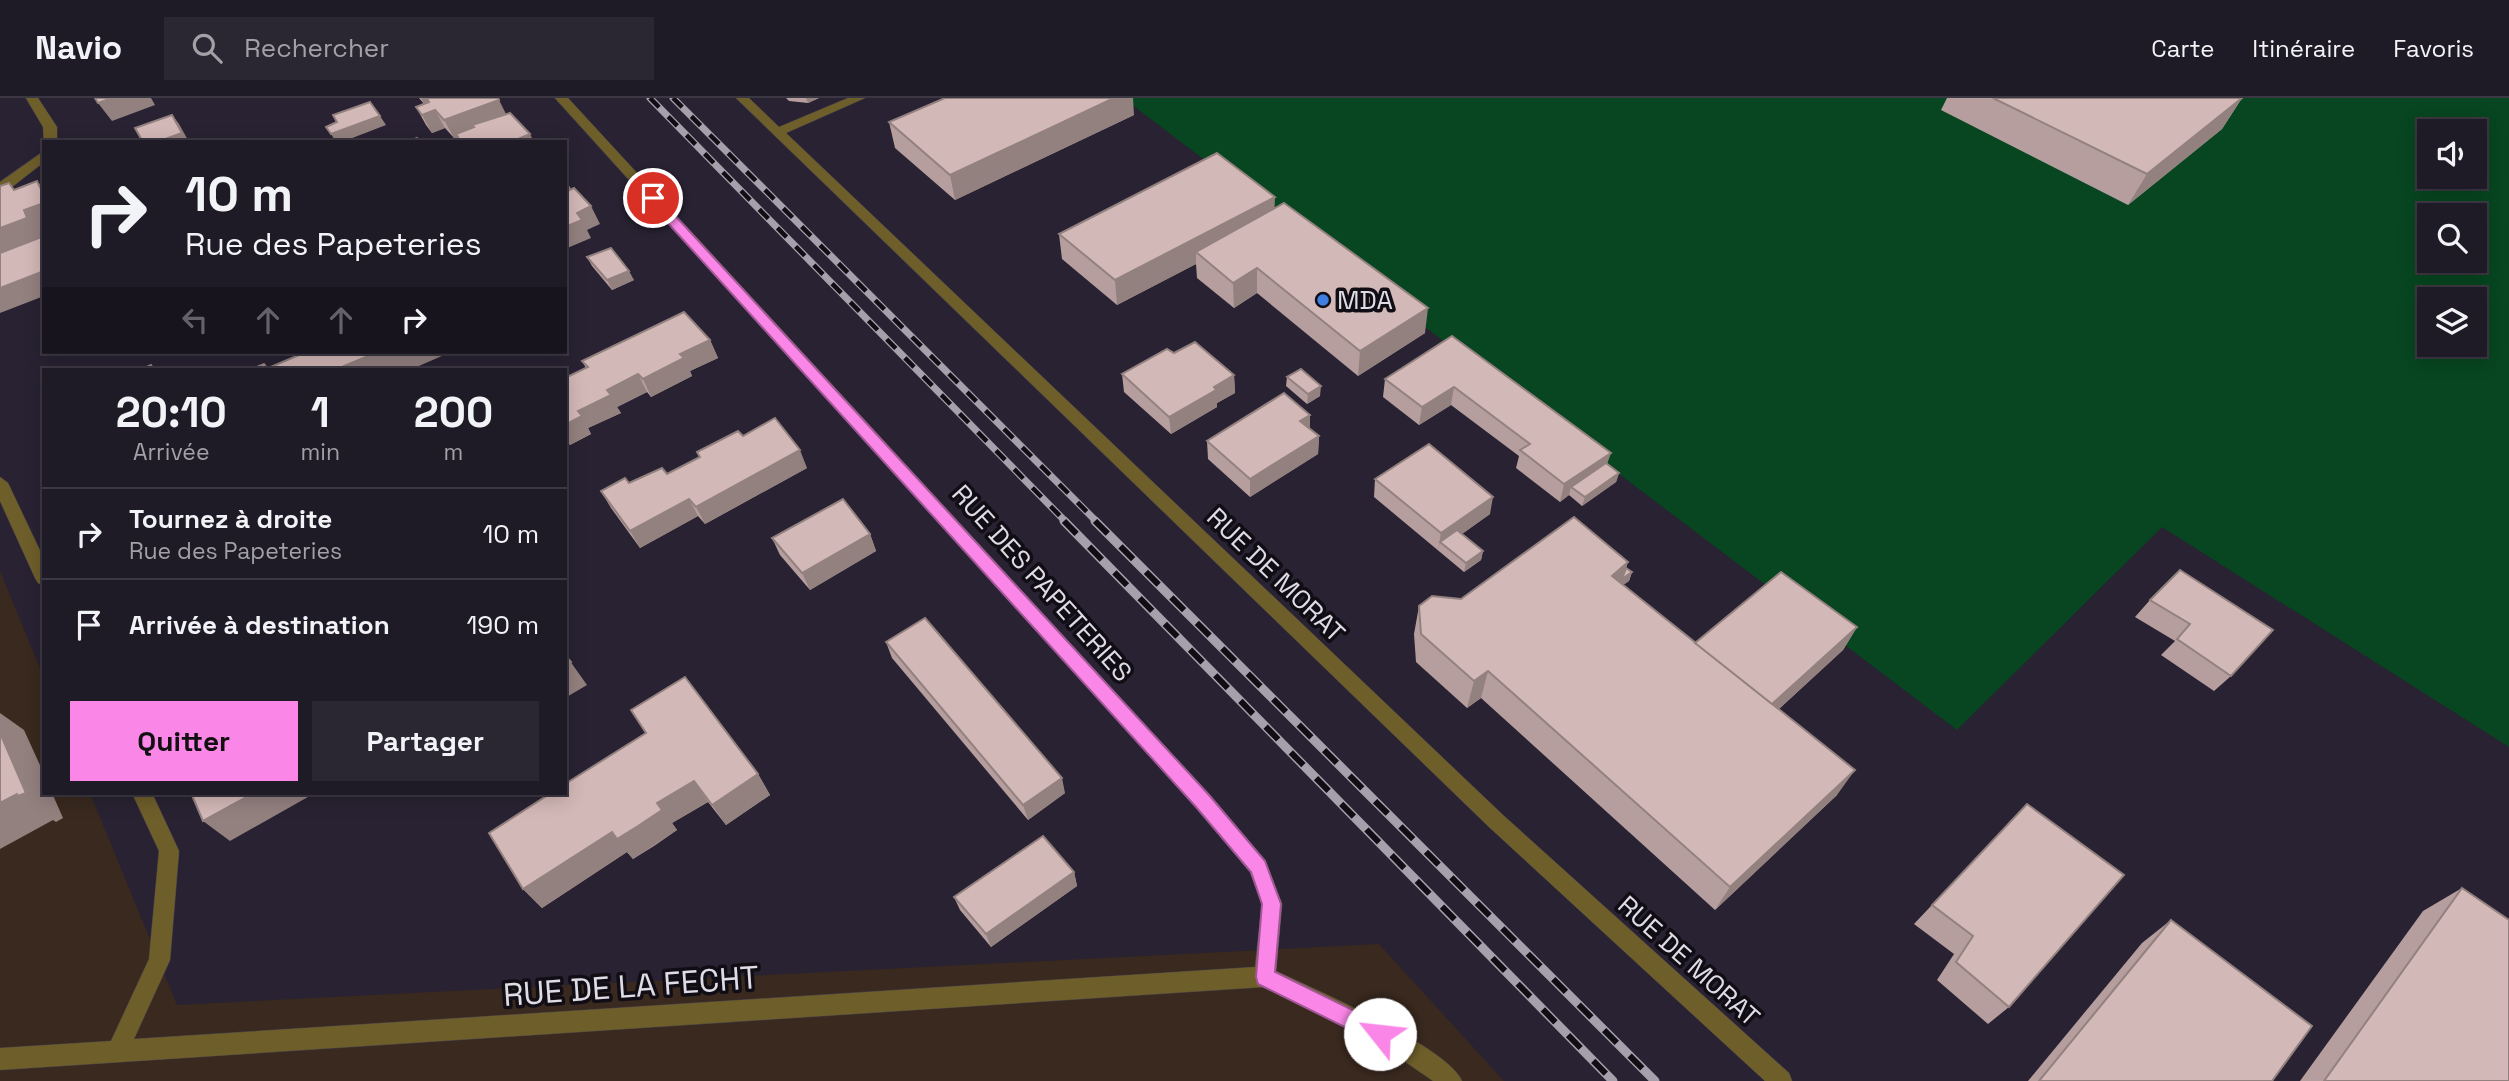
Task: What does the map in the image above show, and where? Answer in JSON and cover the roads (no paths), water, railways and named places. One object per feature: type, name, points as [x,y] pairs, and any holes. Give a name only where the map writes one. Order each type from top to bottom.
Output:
[{"type":"street","points":[[32,98],[50,127],[50,140]]},
{"type":"street","name":"RUE DES PAPETERIES","points":[[561,98],[1203,801],[1258,867],[1272,904],[1265,977]]},
{"type":"street","name":"RUE DE MORAT","points":[[742,98],[1476,803],[1781,1081]]},
{"type":"street","points":[[778,132],[859,98]]},
{"type":"street","points":[[0,187],[42,156]]},
{"type":"street","points":[[0,483],[42,574]]},
{"type":"street","points":[[118,1050],[159,960],[169,851],[143,795]]},
{"type":"street","points":[[1265,977],[1338,1011],[1422,1057],[1451,1081]]},
{"type":"street","name":"RUE DE LA FECHT","points":[[0,1059],[1265,977]]},
{"type":"railway","points":[[650,98],[1066,522]]},
{"type":"railway","points":[[673,98],[1097,522]]},
{"type":"railway","points":[[1064,521],[1613,1081]]},
{"type":"railway","points":[[1095,521],[1655,1081]]},
{"type":"place","name":"MDA","points":[[1323,300]]}]
